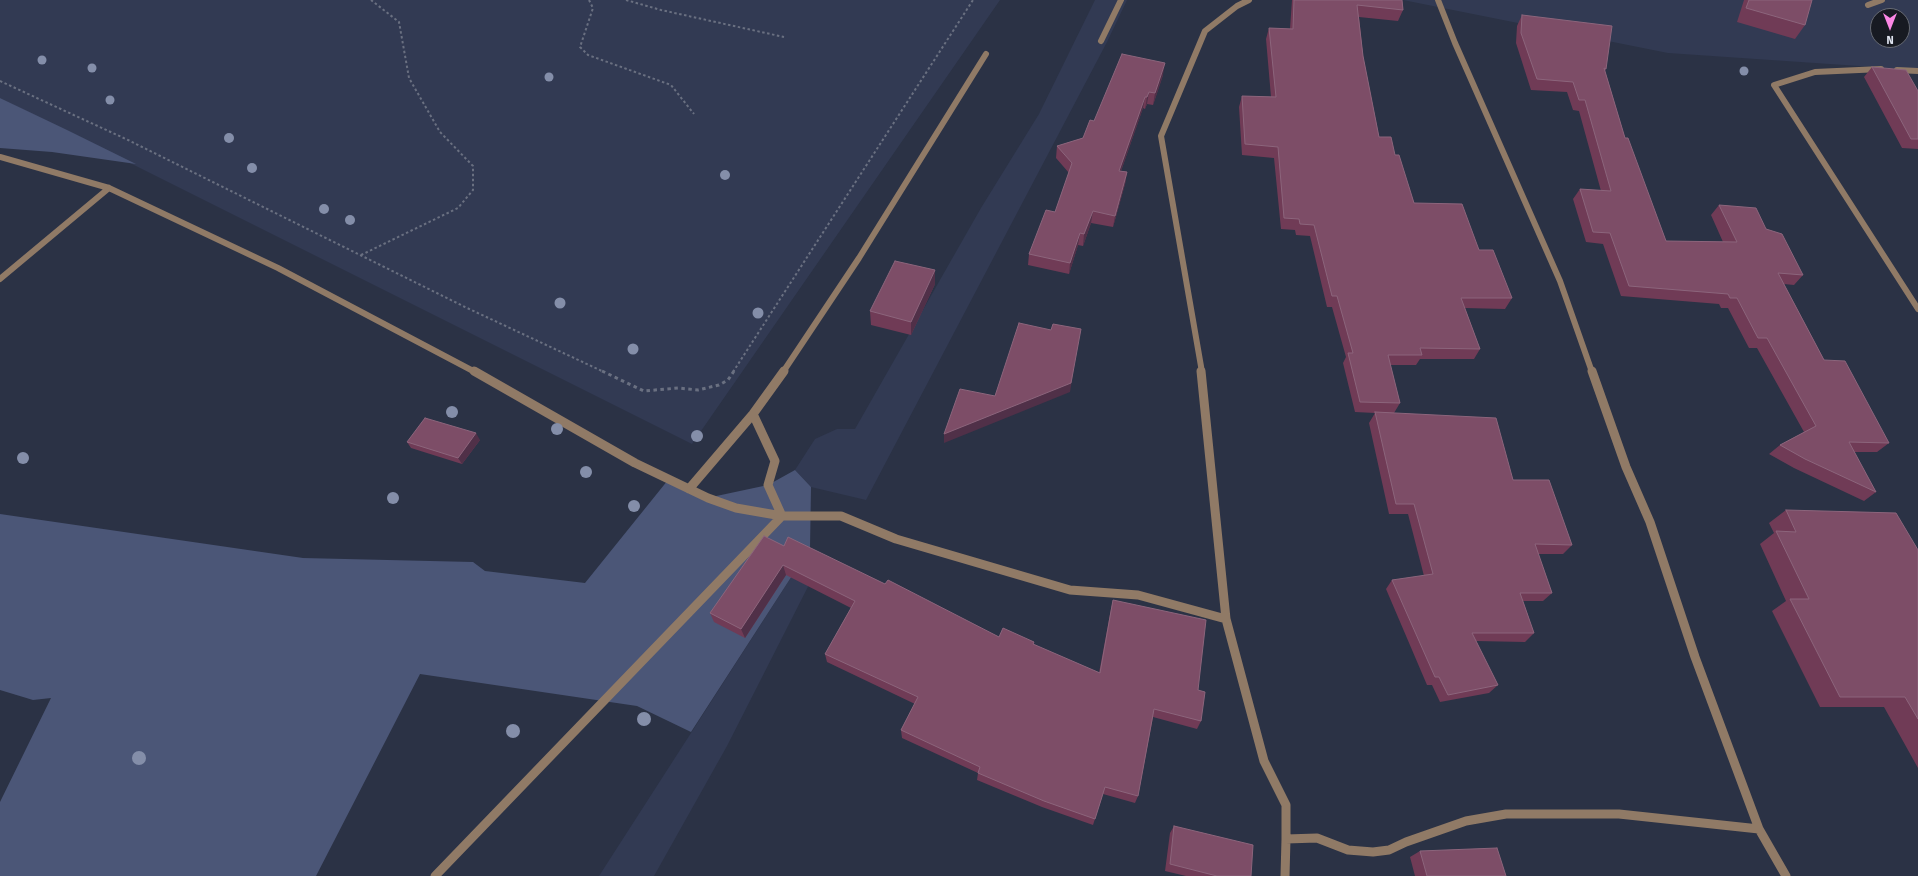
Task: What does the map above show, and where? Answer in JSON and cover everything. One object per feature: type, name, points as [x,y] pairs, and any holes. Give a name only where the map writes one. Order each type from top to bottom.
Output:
[{"type":"street","points":[[1101,41],[1121,0]]},
{"type":"street","points":[[1249,0],[1237,6],[1205,31],[1161,136],[1201,367],[1226,619],[1264,761],[1275,786],[1286,805],[1285,876]]},
{"type":"street","points":[[1438,0],[1455,43],[1560,281],[1626,467],[1650,522],[1695,657],[1759,829],[1786,876]]},
{"type":"street","points":[[1868,4],[1882,0]]},
{"type":"street","points":[[689,489],[753,414],[779,379],[859,258],[986,54]]},
{"type":"street","points":[[1918,71],[1870,68],[1815,72],[1774,85],[1918,309]]},
{"type":"street","points":[[0,157],[19,161],[109,188],[292,276],[468,368],[636,463],[689,489],[736,508],[782,516],[841,516],[896,540],[1070,590],[1138,595],[1226,619]]},
{"type":"street","points":[[0,279],[109,188]]},
{"type":"street","points":[[753,414],[775,461],[768,485],[782,516]]},
{"type":"street","points":[[435,876],[782,516]]},
{"type":"street","points":[[1286,839],[1317,838],[1348,850],[1373,852],[1389,850],[1406,842],[1466,821],[1506,814],[1619,814],[1759,829]]},
{"type":"path","points":[[362,255],[458,208],[473,190],[473,166],[440,132],[409,78],[399,22],[371,0]]},
{"type":"path","points":[[589,0],[593,8],[585,28],[580,47],[588,55],[671,85],[694,114]]},
{"type":"path","points":[[626,0],[661,10],[784,37]]},
{"type":"path","points":[[0,81],[128,140],[465,307],[644,391],[678,388],[698,390],[719,385],[728,380],[733,373],[974,0]]},
{"type":"shaded area","points":[[0,0],[1000,0],[692,444],[0,98]]},
{"type":"shaded area","points":[[1095,0],[1127,0],[1107,42],[866,500],[811,487],[795,470],[815,439],[837,429],[855,429],[981,208],[1039,114]]},
{"type":"shaded area","points":[[1403,0],[1918,0],[1918,70],[1668,53]]},
{"type":"shaded area","points":[[0,98],[136,164],[52,152],[0,148]]},
{"type":"shaded area","points":[[795,470],[811,487],[810,548],[691,732],[637,706],[420,674],[316,876],[0,876],[0,802],[51,698],[33,700],[0,690],[0,514],[303,558],[473,562],[485,571],[585,583],[668,480],[707,498],[768,485]]},
{"type":"shaded area","points":[[810,548],[818,567],[727,746],[654,876],[599,876]]},
{"type":"building","points":[[1294,0],[1402,0],[1403,10],[1357,5],[1363,56],[1379,137],[1391,137],[1395,155],[1399,155],[1414,203],[1462,204],[1479,250],[1493,250],[1512,298],[1461,298],[1480,349],[1420,348],[1422,355],[1388,355],[1400,403],[1360,402],[1348,353],[1353,353],[1337,296],[1332,296],[1314,225],[1300,224],[1299,219],[1284,218],[1278,147],[1245,144],[1242,96],[1276,97],[1269,28],[1293,29]]},
{"type":"building","points":[[1749,0],[1812,0],[1805,25],[1746,8]]},
{"type":"building","points":[[1522,15],[1612,26],[1606,69],[1604,68],[1625,138],[1628,138],[1666,241],[1737,242],[1719,205],[1756,208],[1766,229],[1782,234],[1803,275],[1778,273],[1824,360],[1845,361],[1889,443],[1849,442],[1876,492],[1805,459],[1780,445],[1816,426],[1767,338],[1758,338],[1737,298],[1730,298],[1728,294],[1629,286],[1610,233],[1593,232],[1580,189],[1611,191],[1585,100],[1579,100],[1573,82],[1537,79],[1521,33]]},
{"type":"building","points":[[1122,54],[1165,63],[1155,93],[1149,92],[1147,97],[1145,97],[1119,171],[1127,172],[1115,216],[1093,211],[1084,234],[1080,233],[1070,263],[1029,254],[1046,210],[1055,212],[1072,163],[1057,146],[1083,138],[1090,120],[1094,121]]},
{"type":"building","points":[[1872,67],[1906,70],[1918,91],[1918,139],[1911,139]]},
{"type":"building","points":[[895,261],[935,270],[911,322],[870,311]]},
{"type":"building","points":[[1019,323],[1051,330],[1053,324],[1081,329],[1071,383],[944,434],[960,389],[995,396]]},
{"type":"building","points":[[1375,412],[1496,418],[1513,480],[1549,480],[1572,545],[1535,544],[1552,593],[1520,593],[1534,633],[1472,633],[1498,685],[1448,695],[1439,677],[1435,677],[1392,580],[1433,574],[1414,504],[1396,504]]},
{"type":"building","points":[[425,418],[476,433],[458,458],[407,442]]},
{"type":"building","points":[[1786,510],[1896,513],[1918,550],[1918,719],[1905,697],[1840,697],[1790,599],[1809,599],[1776,531],[1796,532]]},
{"type":"building","points":[[764,536],[784,546],[788,537],[885,584],[888,580],[999,637],[1003,628],[1034,642],[1033,644],[1100,673],[1113,600],[1206,620],[1198,690],[1205,692],[1201,721],[1154,709],[1138,796],[1105,787],[1095,819],[1044,801],[978,773],[980,767],[901,730],[918,697],[825,654],[855,601],[783,565],[741,629],[710,613]]},
{"type":"building","points":[[1174,826],[1253,845],[1251,876],[1217,876],[1170,864]]},
{"type":"building","points":[[1497,848],[1506,876],[1427,876],[1420,851]]}]
